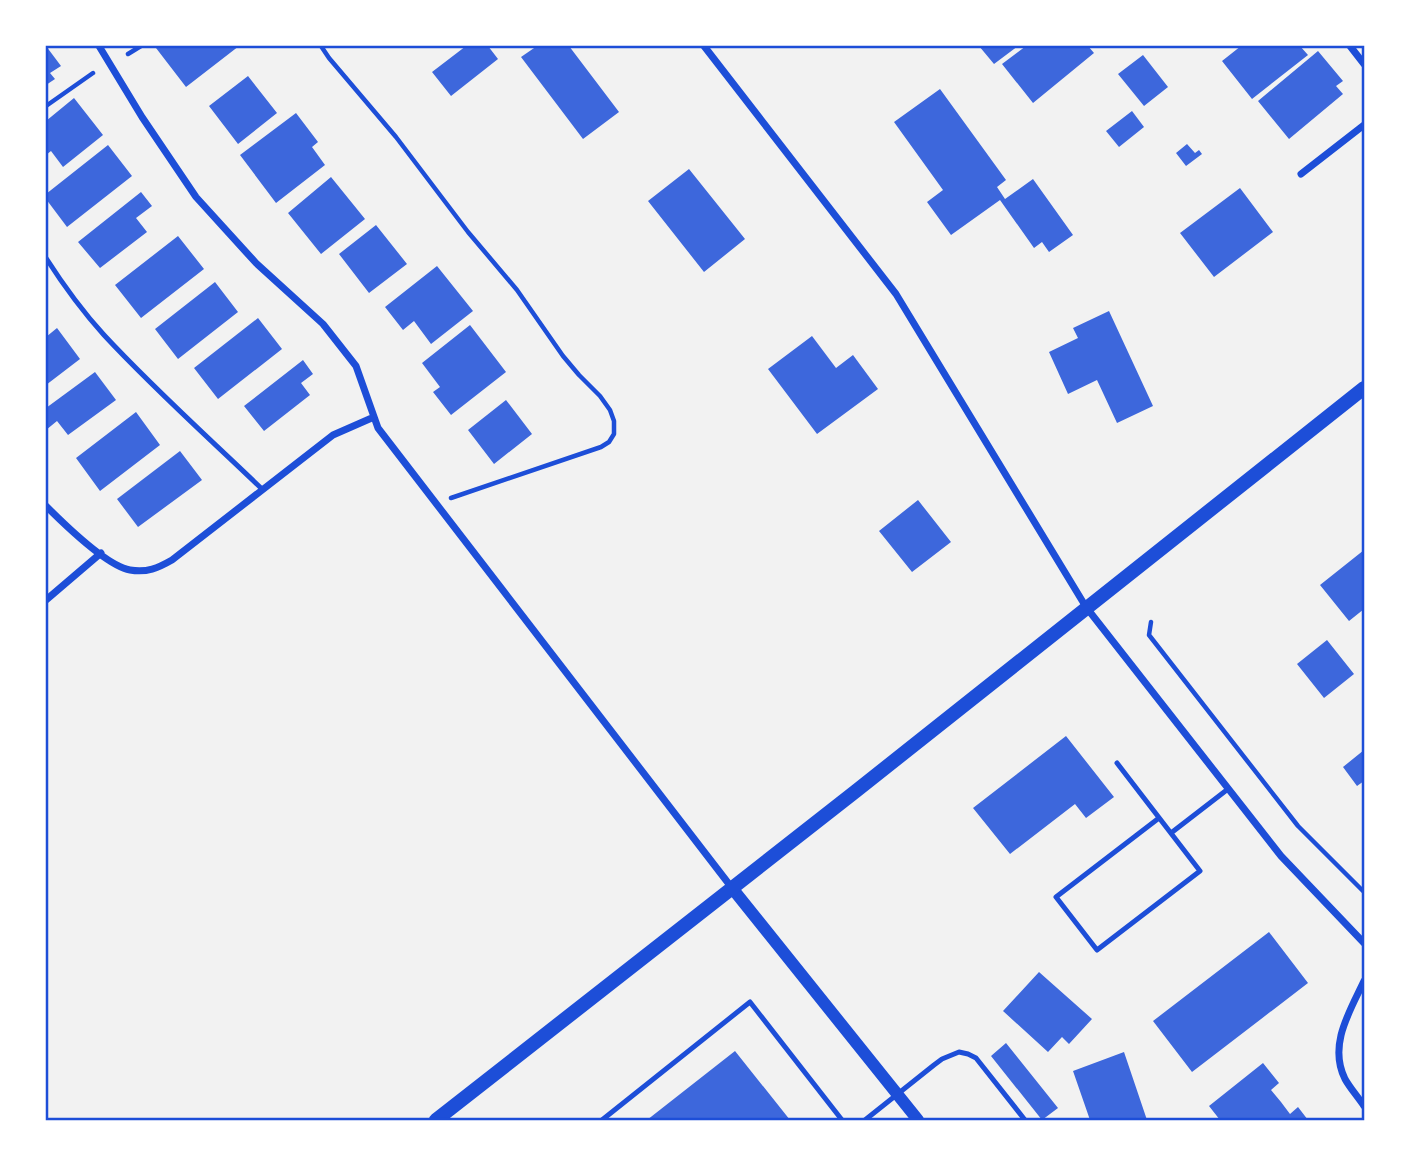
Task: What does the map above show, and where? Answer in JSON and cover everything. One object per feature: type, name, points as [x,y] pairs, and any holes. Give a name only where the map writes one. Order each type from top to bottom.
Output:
[{"type":"main road","points":[[436,1121],[1364,388]]},
{"type":"street","points":[[99,46],[195,197],[256,263],[323,324],[356,366],[378,428],[732,888],[918,1121]]},
{"type":"street","points":[[704,46],[896,294],[1086,607],[1281,856],[1364,943]]},
{"type":"street","points":[[1350,46],[1364,64]]},
{"type":"street","points":[[1301,174],[1364,125]]},
{"type":"street","points":[[46,506],[121,568],[158,569],[333,435],[374,417]]},
{"type":"street","points":[[46,600],[101,553]]},
{"type":"street","points":[[1364,981],[1343,1027],[1339,1057],[1346,1081],[1364,1106]]},
{"type":"lane","points":[[46,258],[102,333],[157,390],[262,489]]},
{"type":"lane","points":[[1117,762],[1200,871],[1097,950],[1056,897],[1159,818]]},
{"type":"lane","points":[[1171,833],[1228,789]]},
{"type":"lane","points":[[602,1121],[750,1002],[842,1121]]},
{"type":"lane","points":[[865,1121],[942,1059],[959,1052],[968,1054],[981,1063],[1025,1121]]},
{"type":"path","points":[[128,54],[141,46]]},
{"type":"path","points":[[321,46],[517,290],[563,356],[600,396],[614,421],[614,433],[609,442],[601,447],[436,504]]},
{"type":"path","points":[[46,106],[93,73]]},
{"type":"path","points":[[1152,622],[1149,635],[1298,826],[1364,892]]},
{"type":"building","points":[[46,46],[61,66],[50,73],[55,79],[46,85]]},
{"type":"building","points":[[239,46],[186,87],[156,48]]},
{"type":"building","points":[[466,46],[488,46],[498,59],[451,96],[432,72]]},
{"type":"building","points":[[537,46],[569,46],[619,112],[583,139],[521,57]]},
{"type":"building","points":[[979,46],[1018,46],[994,64]]},
{"type":"building","points":[[1026,46],[1088,46],[1094,53],[1033,103],[1002,64]]},
{"type":"building","points":[[1241,46],[1300,46],[1308,55],[1252,99],[1222,61]]},
{"type":"building","points":[[1318,51],[1343,81],[1336,86],[1343,94],[1289,139],[1258,101]]},
{"type":"building","points":[[1143,55],[1168,87],[1144,106],[1118,74]]},
{"type":"building","points":[[248,76],[277,113],[238,144],[209,106]]},
{"type":"building","points":[[940,89],[1006,180],[997,187],[1005,199],[1033,179],[1073,235],[1049,252],[1042,242],[1034,248],[1000,200],[951,235],[927,202],[943,190],[894,122]]},
{"type":"building","points":[[74,98],[103,135],[63,167],[51,151],[46,155],[46,121]]},
{"type":"building","points":[[1132,111],[1144,127],[1119,147],[1106,131]]},
{"type":"building","points":[[296,113],[318,142],[312,147],[325,165],[276,203],[240,155]]},
{"type":"building","points":[[1187,144],[1195,153],[1199,150],[1202,154],[1186,166],[1176,153]]},
{"type":"building","points":[[108,145],[132,176],[67,227],[46,199],[46,194]]},
{"type":"building","points":[[689,169],[745,239],[704,272],[648,201]]},
{"type":"building","points":[[331,177],[365,219],[321,254],[288,213]]},
{"type":"building","points":[[1240,188],[1273,232],[1214,277],[1180,233]]},
{"type":"building","points":[[141,192],[152,206],[136,218],[147,232],[100,268],[78,242]]},
{"type":"building","points":[[376,225],[407,264],[369,293],[339,254]]},
{"type":"building","points":[[178,236],[204,269],[141,318],[115,285]]},
{"type":"building","points":[[437,266],[473,311],[431,344],[414,321],[403,330],[385,307]]},
{"type":"building","points":[[215,282],[238,312],[178,359],[155,329]]},
{"type":"building","points":[[1109,311],[1153,406],[1117,423],[1097,380],[1068,394],[1049,352],[1078,338],[1073,328]]},
{"type":"building","points":[[258,318],[282,349],[218,399],[194,368]]},
{"type":"building","points":[[470,325],[506,372],[451,415],[433,392],[440,387],[422,363]]},
{"type":"building","points":[[57,328],[80,359],[46,385],[46,337]]},
{"type":"building","points":[[812,336],[836,368],[853,355],[878,389],[817,434],[768,369]]},
{"type":"building","points":[[303,360],[313,374],[301,383],[310,395],[264,431],[244,406]]},
{"type":"building","points":[[95,372],[116,400],[68,435],[57,421],[46,430],[46,408]]},
{"type":"building","points":[[506,400],[532,434],[494,464],[468,430]]},
{"type":"building","points":[[136,412],[160,445],[100,491],[76,458]]},
{"type":"building","points":[[180,451],[202,480],[138,527],[117,499]]},
{"type":"building","points":[[918,500],[951,542],[912,572],[879,531]]},
{"type":"building","points":[[1364,550],[1364,609],[1349,621],[1320,585]]},
{"type":"building","points":[[1327,640],[1354,674],[1324,698],[1297,664]]},
{"type":"building","points":[[1066,736],[1114,797],[1086,818],[1075,804],[1010,854],[973,808]]},
{"type":"building","points":[[1364,750],[1364,781],[1357,786],[1343,767]]},
{"type":"building","points":[[1269,932],[1308,983],[1192,1072],[1153,1021]]},
{"type":"building","points":[[1039,972],[1092,1019],[1069,1044],[1062,1037],[1048,1052],[1003,1011]]},
{"type":"building","points":[[1006,1043],[1058,1108],[1042,1120],[991,1056]]},
{"type":"building","points":[[735,1051],[790,1120],[647,1120]]},
{"type":"building","points":[[1124,1052],[1147,1120],[1090,1120],[1073,1071]]},
{"type":"building","points":[[1263,1063],[1279,1083],[1271,1090],[1290,1114],[1298,1107],[1308,1120],[1220,1120],[1209,1106]]}]
